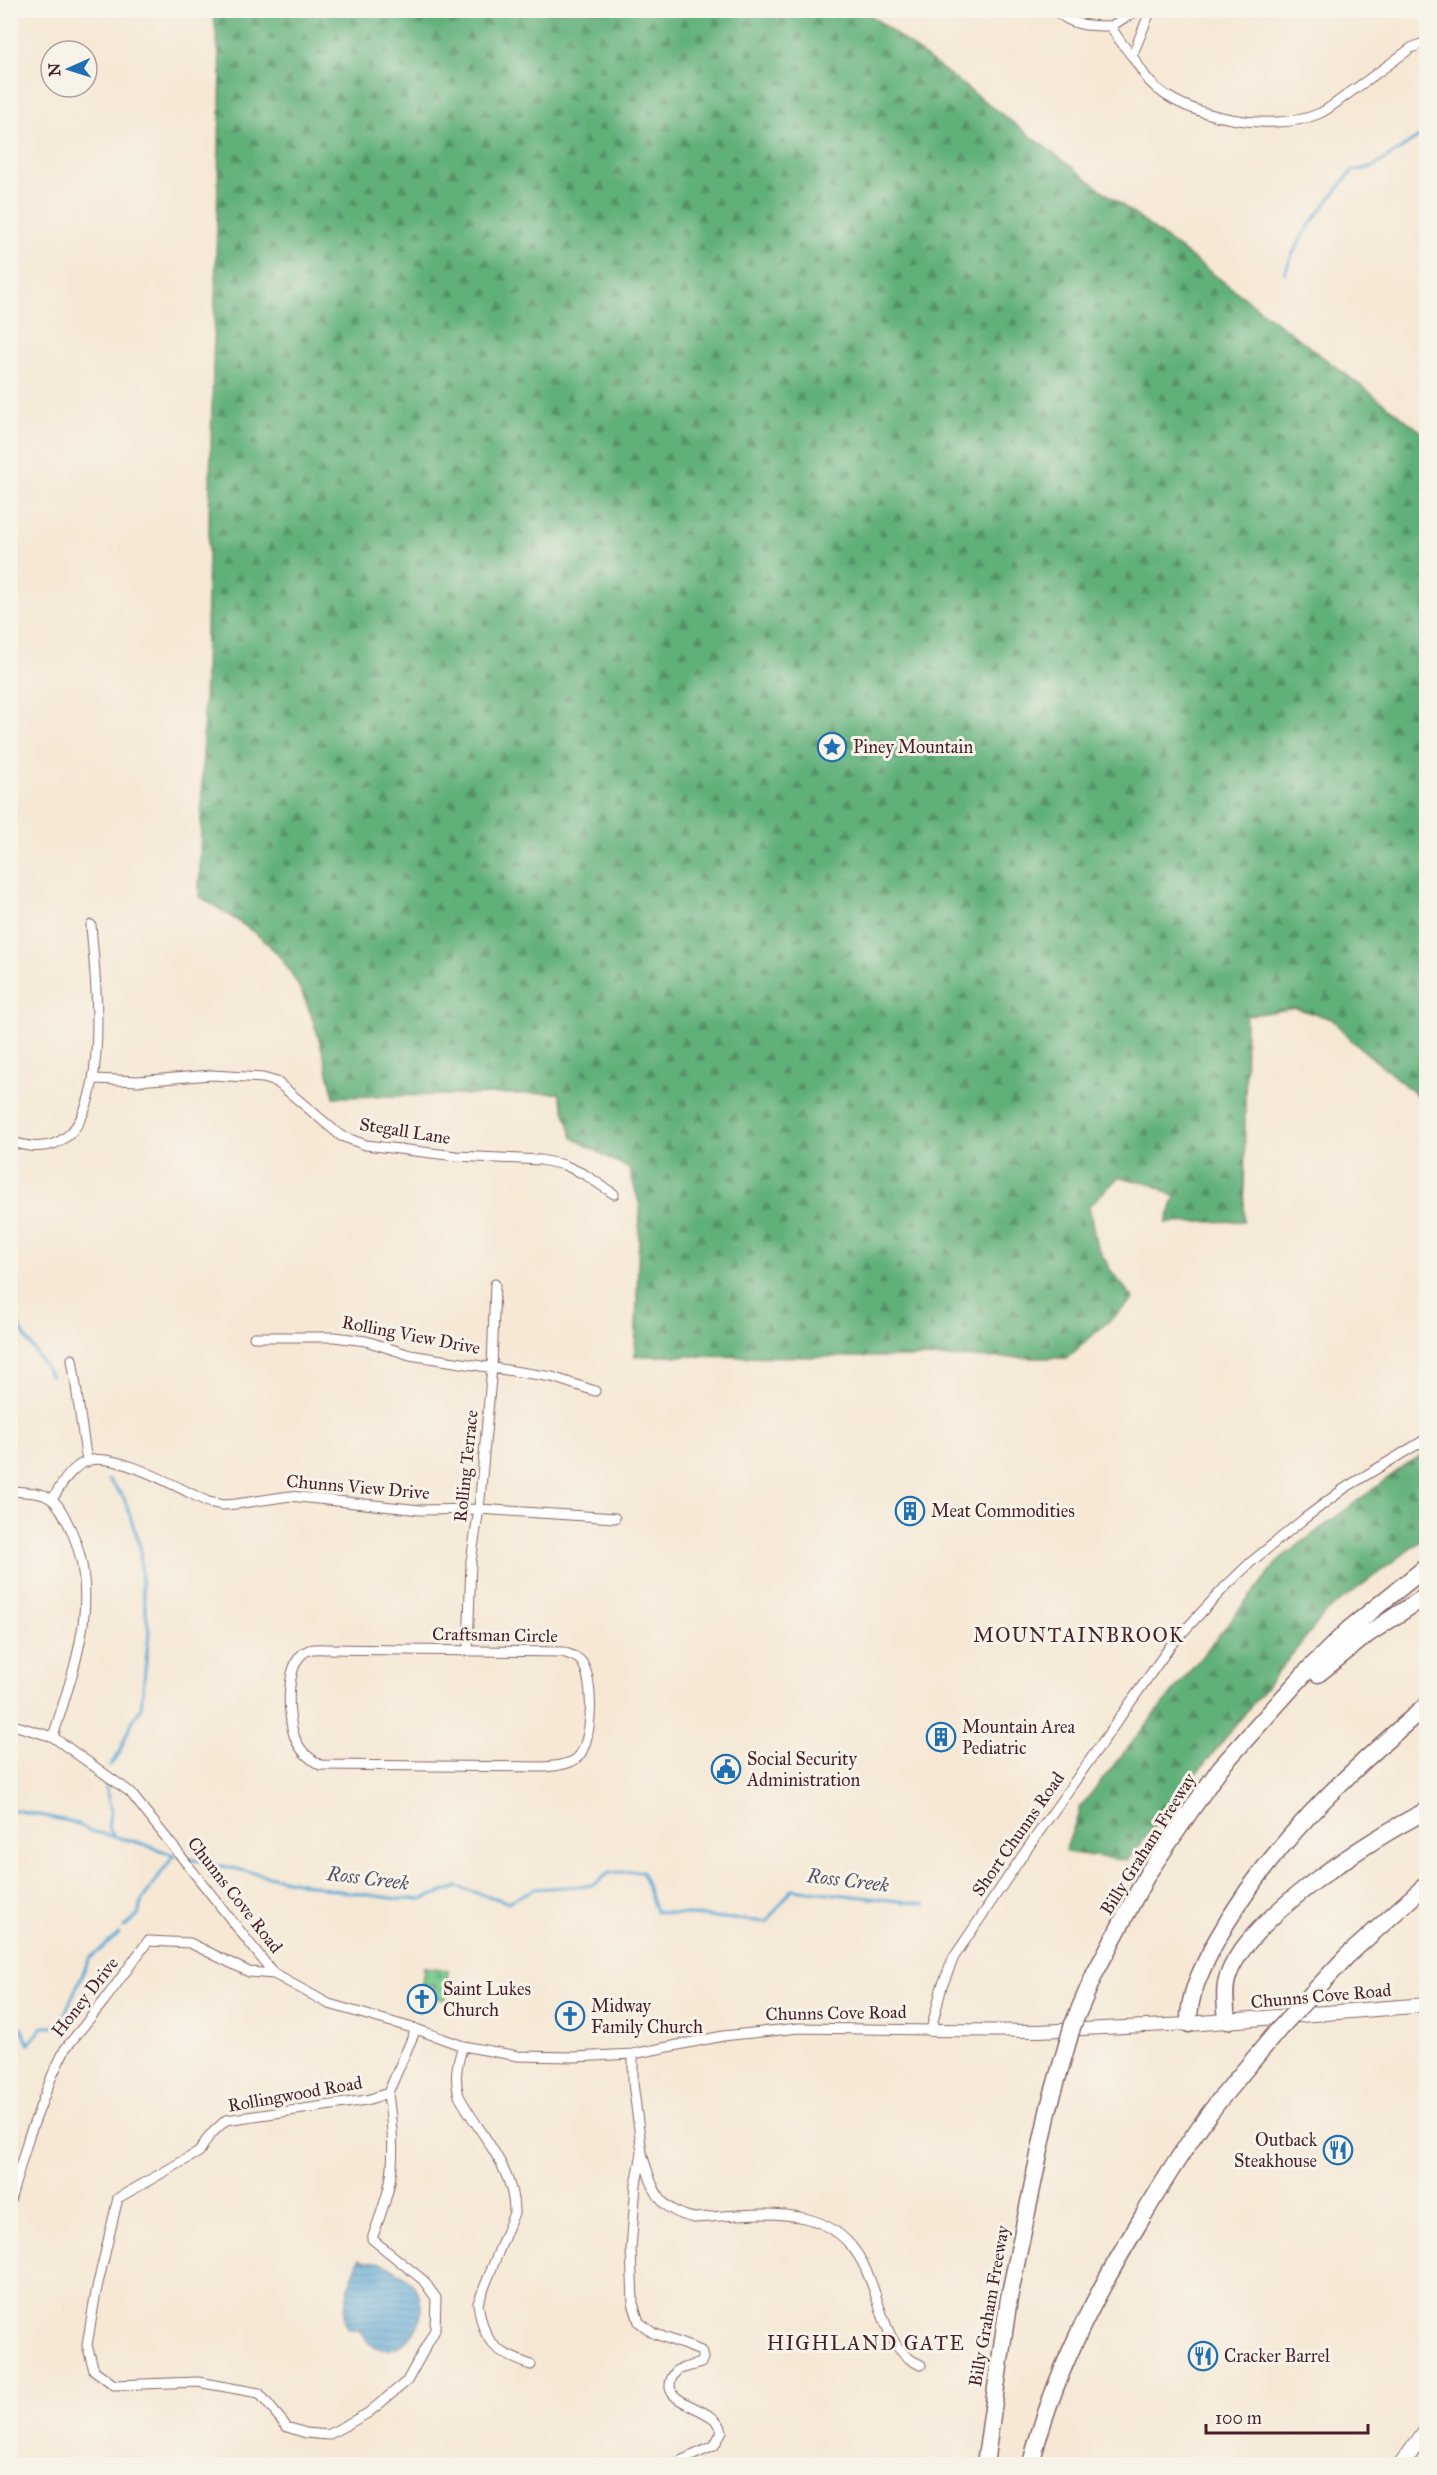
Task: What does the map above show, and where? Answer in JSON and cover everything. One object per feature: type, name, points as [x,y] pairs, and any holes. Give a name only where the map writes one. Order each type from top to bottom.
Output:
[{"type":"highway","name":"Billy Graham Freeway","points":[[985,2464],[1009,2298],[1049,2107],[1073,2024],[1095,1973],[1148,1873],[1220,1768],[1307,1671],[1349,1629],[1426,1567]]},
{"type":"highway","points":[[1257,1726],[1275,1717],[1330,1663],[1426,1596]]},
{"type":"highway","points":[[1189,2024],[1189,2003],[1203,1968],[1227,1921],[1253,1881],[1287,1838],[1325,1798],[1426,1706]]},
{"type":"highway","points":[[1227,2022],[1225,1994],[1228,1976],[1251,1939],[1270,1920],[1329,1872],[1402,1823],[1426,1811]]},
{"type":"highway","points":[[1031,2464],[1047,2409],[1067,2356],[1102,2285],[1171,2168],[1218,2102],[1279,2029],[1347,1956],[1426,1885]]},
{"type":"main road","name":"Chunns Cove Road","points":[[1189,2024],[1426,2005]]},
{"type":"main road","points":[[1402,2464],[1426,2431]]},
{"type":"street","points":[[1055,10],[1064,19],[1077,24],[1111,26],[1133,13],[1144,10],[1148,16],[1132,56]]},
{"type":"street","points":[[1111,26],[1120,44],[1132,56],[1150,82],[1165,94],[1194,109],[1228,119],[1266,124],[1292,122],[1321,113],[1411,48],[1426,42]]},
{"type":"street","points":[[10,1142],[36,1148],[64,1140],[75,1127],[87,1105],[95,1079],[98,1029],[91,925]]},
{"type":"street","name":"Stegall Lane","points":[[95,1079],[138,1081],[211,1075],[263,1078],[277,1082],[341,1136],[366,1145],[456,1156],[541,1160],[564,1165],[584,1174],[614,1194]]},
{"type":"street","name":"Rolling Terrace","points":[[468,1650],[471,1561],[479,1509],[492,1367],[495,1284]]},
{"type":"street","name":"Rolling View Drive","points":[[254,1337],[334,1337],[366,1341],[410,1355],[552,1377],[595,1391]]},
{"type":"street","points":[[53,1498],[70,1473],[87,1462],[72,1359]]},
{"type":"street","name":"Short Chunns Road","points":[[931,2030],[942,1986],[950,1967],[981,1916],[1159,1662],[1198,1615],[1251,1562],[1345,1488],[1426,1439]]},
{"type":"street","name":"Chunns View Drive","points":[[87,1462],[100,1459],[120,1461],[208,1502],[223,1505],[290,1496],[420,1510],[479,1509],[615,1518]]},
{"type":"street","points":[[10,1491],[40,1493],[53,1498],[63,1512],[82,1559],[86,1596],[84,1629],[53,1737]]},
{"type":"street","name":"Craftsman Circle","points":[[309,1650],[468,1650],[563,1652],[580,1660],[588,1675],[590,1720],[585,1745],[577,1759],[561,1765],[544,1767],[320,1765],[306,1756],[294,1738],[290,1678],[299,1657],[309,1650]]},
{"type":"street","name":"Chunns Cove Road","points":[[10,1724],[53,1737],[130,1792],[274,1974],[329,2004],[416,2029],[463,2046],[518,2056],[574,2057],[633,2054],[723,2036],[799,2028],[1060,2030],[1189,2024]]},
{"type":"street","name":"Honey Drive","points":[[10,2201],[29,2136],[65,2049],[148,1941],[190,1943],[249,1972],[274,1974]]},
{"type":"street","name":"Rollingwood Road","points":[[388,2093],[367,2100],[226,2120],[209,2136],[199,2152],[118,2198],[96,2292],[87,2345],[94,2370],[114,2385],[198,2382],[259,2393],[287,2427],[306,2433],[328,2435],[368,2413],[407,2381],[435,2330],[436,2298],[423,2280],[372,2239],[385,2201],[392,2169],[393,2131],[388,2093],[416,2029]]},
{"type":"street","points":[[463,2046],[456,2065],[456,2087],[459,2096],[497,2158],[514,2198],[514,2213],[478,2303],[480,2317],[489,2341],[496,2349],[531,2365]]},
{"type":"street","points":[[633,2054],[633,2083],[642,2153],[659,2199],[681,2215],[694,2218],[779,2215],[805,2218],[824,2225],[854,2248],[868,2271],[891,2338],[903,2353],[921,2365]]},
{"type":"street","points":[[642,2153],[636,2184],[631,2249],[633,2303],[639,2322],[653,2333],[701,2352],[703,2358],[701,2363],[678,2370],[670,2382],[670,2388],[681,2402],[708,2413],[721,2425],[720,2436],[714,2446],[673,2464]]},
{"type":"green space","points":[[213,11],[865,11],[1426,435],[1426,1103],[1351,1040],[1332,1019],[1295,1008],[1246,1016],[1244,1221],[1166,1223],[1175,1197],[1154,1185],[1119,1177],[1089,1206],[1096,1243],[1111,1271],[1134,1299],[1067,1358],[635,1356],[640,1206],[629,1169],[573,1138],[559,1093],[334,1097],[317,1032],[300,989],[289,970],[276,952],[260,937],[199,896],[221,70]]},
{"type":"green space","points":[[1426,1454],[1426,1537],[1326,1612],[1127,1861],[1065,1852],[1081,1806],[1281,1558],[1407,1464]]},
{"type":"green space","points":[[424,1967],[448,1970],[445,2000],[434,1998],[435,1986],[422,1984]]},
{"type":"water","points":[[359,2259],[392,2268],[406,2277],[417,2291],[421,2305],[420,2320],[414,2332],[405,2342],[394,2348],[382,2349],[371,2344],[359,2330],[347,2328],[346,2303]]},
{"type":"waterway","points":[[1285,273],[1305,232],[1352,171],[1373,167],[1422,135]]},
{"type":"waterway","points":[[10,1319],[15,1321],[51,1376]]},
{"type":"waterway","points":[[109,1480],[124,1498],[140,1546],[142,1587],[149,1632],[141,1708],[130,1725],[119,1754],[110,1765]]},
{"type":"waterway","points":[[105,1784],[111,1811],[108,1825],[114,1837]]},
{"type":"waterway","name":"Ross Creek","points":[[10,1809],[73,1822],[90,1831],[137,1842],[177,1856]]},
{"type":"waterway","points":[[124,1927],[138,1915],[142,1900],[174,1855]]},
{"type":"waterway","name":"Ross Creek","points":[[186,1858],[333,1890],[398,1899],[421,1899],[458,1887],[508,1902],[534,1889],[594,1885],[609,1873],[642,1871],[656,1912],[767,1922],[792,1889],[925,1904]]},
{"type":"waterway","points":[[10,2040],[15,2030],[21,2028],[29,2044],[43,2027],[59,2027],[89,1959],[119,1934]]},
{"type":"place","name":"Piney Mountain","points":[[832,747]]},
{"type":"place","name":"Meat Commodities","points":[[910,1511]]},
{"type":"place","name":"Mountain Area Pediatric","points":[[941,1737]]},
{"type":"place","name":"Social Security Administration","points":[[726,1769]]},
{"type":"place","name":"Saint Lukes Church","points":[[422,1999]]},
{"type":"place","name":"Midway Family Church","points":[[570,2016]]},
{"type":"place","name":"Outback Steakhouse","points":[[1338,2150]]},
{"type":"place","name":"Cracker Barrel","points":[[1203,2356]]},
{"type":"district","name":"MOUNTAINBROOK","points":[[1079,1635]]},
{"type":"district","name":"HIGHLAND GATE","points":[[866,2343]]}]
